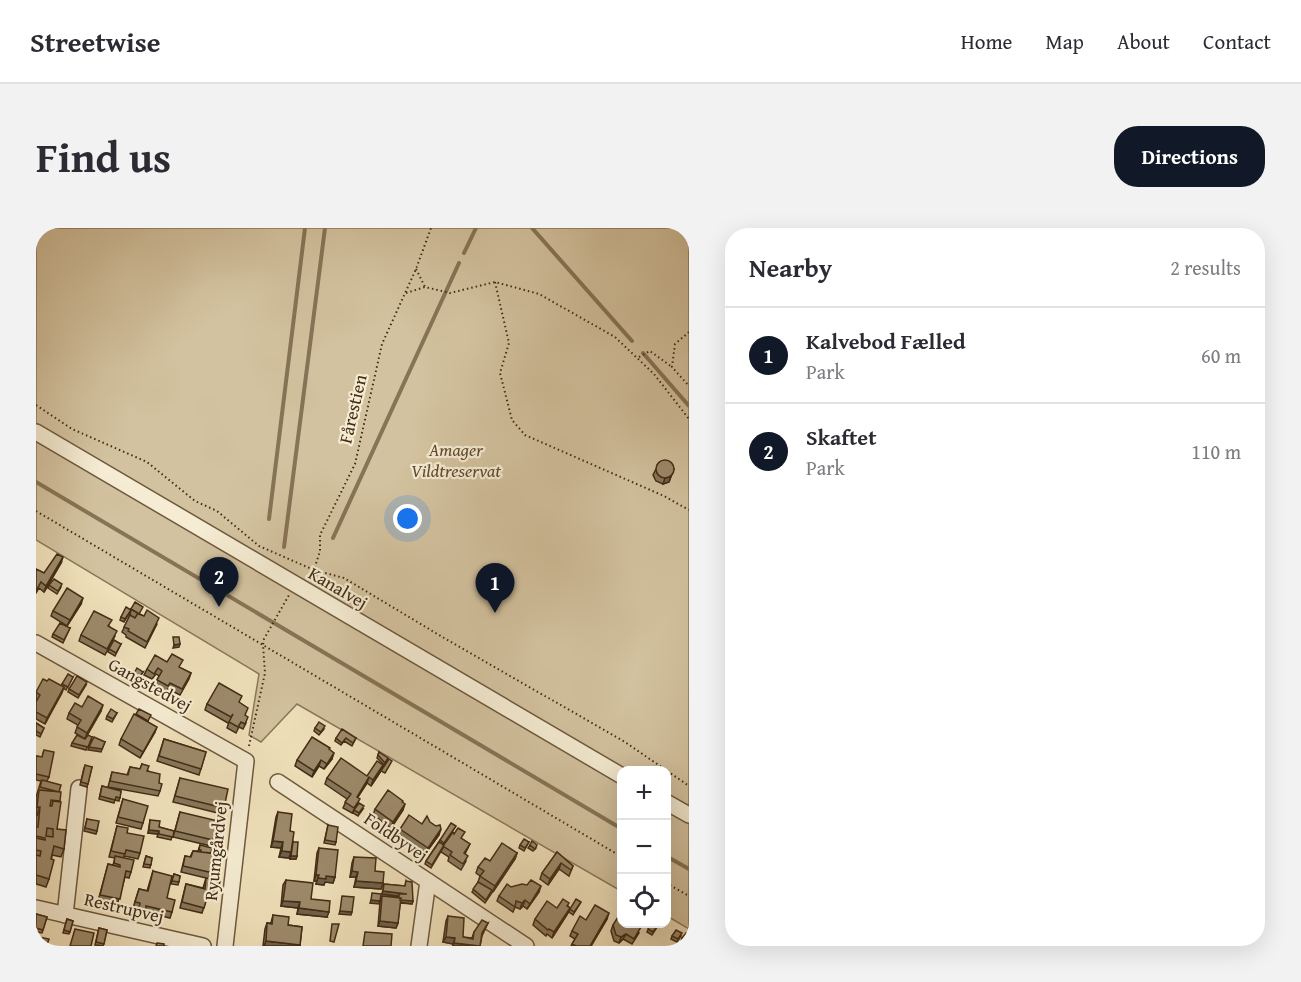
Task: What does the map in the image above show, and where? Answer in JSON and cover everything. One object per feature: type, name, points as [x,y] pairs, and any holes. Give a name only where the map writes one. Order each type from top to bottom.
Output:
[{"type":"street","name":"Kanalvej","points":[[36,432],[617,774]]},
{"type":"street","name":"Gangstedvej","points":[[36,643],[246,761]]},
{"type":"street","name":"Ryumgårdvej","points":[[225,946],[246,761]]},
{"type":"street","name":"Foldbyvej","points":[[278,782],[526,946]]},
{"type":"street","points":[[65,915],[80,788]]},
{"type":"street","points":[[671,805],[689,815]]},
{"type":"street","points":[[419,946],[428,881]]},
{"type":"street","name":"Restrupvej","points":[[36,908],[203,946]]},
{"type":"path","name":"Fårestien","points":[[314,596],[319,587],[319,580],[314,570],[320,551],[320,535],[355,464],[382,344],[416,269],[431,228]]},
{"type":"path","points":[[416,269],[425,287]]},
{"type":"path","points":[[495,282],[509,343],[500,373],[512,420],[525,435],[664,496],[689,510]]},
{"type":"path","points":[[404,293],[425,287],[450,293],[495,282],[539,294],[615,338],[654,374],[689,419]]},
{"type":"path","points":[[672,367],[675,344],[689,332]]},
{"type":"path","points":[[639,358],[650,351],[672,367],[689,386]]},
{"type":"path","points":[[36,405],[72,429],[147,462],[195,501],[217,511],[259,546],[314,570],[344,578],[625,742],[689,786]]},
{"type":"path","points":[[36,511],[617,854]]},
{"type":"path","points":[[246,761],[266,673],[264,639],[295,585]]},
{"type":"path","points":[[671,886],[689,896]]},
{"type":"green space","name":"Amager Vildtreservat","points":[[36,228],[689,228],[689,929],[671,918],[671,766],[617,766],[617,889],[297,704],[261,742],[249,735],[259,674],[36,540]]},
{"type":"building","points":[[665,460],[671,463],[674,469],[671,475],[665,478],[659,475],[656,469],[659,463]]},
{"type":"building","points":[[57,554],[63,557],[46,586],[41,582],[36,591],[36,569],[44,573]]},
{"type":"building","points":[[54,579],[62,584],[58,591],[49,585]]},
{"type":"building","points":[[67,588],[83,598],[70,620],[53,611]]},
{"type":"building","points":[[135,602],[143,607],[139,614],[144,616],[147,610],[159,618],[147,642],[124,627],[130,615],[135,618],[138,613],[131,609]]},
{"type":"building","points":[[126,607],[131,610],[125,619],[121,617]]},
{"type":"building","points":[[94,611],[112,620],[108,626],[117,631],[107,649],[81,635]]},
{"type":"building","points":[[60,623],[70,628],[64,640],[53,634]]},
{"type":"building","points":[[173,637],[179,637],[180,644],[174,645]]},
{"type":"building","points":[[114,640],[121,644],[116,653],[109,649]]},
{"type":"building","points":[[172,654],[183,660],[179,667],[191,673],[182,689],[170,683],[168,686],[157,680],[162,671],[158,668],[154,674],[147,669],[155,655],[167,662]]},
{"type":"building","points":[[137,668],[143,672],[137,680],[132,677]]},
{"type":"building","points":[[68,674],[73,677],[68,687],[62,684]]},
{"type":"building","points":[[77,676],[87,682],[79,695],[69,689]]},
{"type":"building","points":[[43,679],[47,681],[49,679],[64,687],[47,718],[36,712],[36,702],[40,695],[36,692]]},
{"type":"building","points":[[219,683],[242,696],[239,702],[248,708],[245,724],[241,722],[238,727],[229,722],[233,714],[231,717],[207,704]]},
{"type":"building","points":[[88,696],[103,705],[87,733],[77,727],[81,720],[69,713],[75,703],[82,707]]},
{"type":"building","points":[[111,709],[117,713],[113,719],[107,716]]},
{"type":"building","points":[[139,709],[151,715],[148,721],[136,714]]},
{"type":"building","points":[[134,714],[157,727],[143,752],[121,739]]},
{"type":"building","points":[[319,722],[325,726],[321,732],[315,728]]},
{"type":"building","points":[[36,723],[44,728],[41,734],[36,731]]},
{"type":"building","points":[[342,729],[356,738],[353,743],[346,738],[342,743],[336,738]]},
{"type":"building","points":[[77,735],[85,739],[88,735],[92,737],[88,747],[72,743]]},
{"type":"building","points":[[94,737],[105,742],[102,749],[89,747]]},
{"type":"building","points":[[312,737],[334,753],[327,764],[321,760],[314,771],[297,760]]},
{"type":"building","points":[[164,739],[206,752],[201,769],[159,756]]},
{"type":"building","points":[[44,750],[54,752],[49,777],[36,774],[36,756],[42,757]]},
{"type":"building","points":[[379,752],[388,758],[385,763],[378,755]]},
{"type":"building","points":[[341,758],[367,776],[377,761],[383,765],[373,780],[369,777],[357,797],[360,799],[354,808],[345,802],[351,794],[327,778]]},
{"type":"building","points":[[389,759],[392,761],[385,773],[381,771]]},
{"type":"building","points":[[142,764],[149,766],[147,771],[160,774],[159,783],[162,784],[160,791],[110,781],[112,772],[128,775],[130,767],[140,769]]},
{"type":"building","points":[[85,765],[92,767],[88,784],[81,782]]},
{"type":"building","points":[[180,778],[228,789],[224,808],[175,796]]},
{"type":"building","points":[[42,780],[61,785],[59,792],[40,787]]},
{"type":"building","points":[[102,786],[121,791],[120,798],[116,797],[115,800],[100,796]]},
{"type":"building","points":[[39,790],[61,792],[60,801],[51,800],[50,806],[53,801],[61,802],[57,829],[66,830],[64,849],[54,846],[51,859],[54,860],[49,879],[36,875],[36,855],[40,856],[41,851],[36,850],[36,838],[45,840],[45,838],[36,836],[40,807],[37,807]],"holes":[[[47,828],[53,829],[53,837],[46,836]]]},
{"type":"building","points":[[388,790],[405,804],[393,822],[375,809]]},
{"type":"building","points":[[123,799],[148,806],[143,823],[118,817]]},
{"type":"building","points":[[359,803],[364,806],[359,813],[354,810]]},
{"type":"building","points":[[180,812],[218,821],[213,840],[175,831]]},
{"type":"building","points":[[278,812],[292,814],[290,831],[294,832],[291,852],[282,851],[283,842],[273,841]]},
{"type":"building","points":[[409,815],[422,824],[427,816],[430,822],[436,826],[440,825],[441,829],[428,848],[400,829]]},
{"type":"building","points":[[87,819],[99,821],[97,831],[85,828]]},
{"type":"building","points":[[150,820],[160,821],[159,827],[174,831],[173,837],[159,834],[159,831],[149,830]]},
{"type":"building","points":[[451,823],[456,826],[444,843],[440,840]]},
{"type":"building","points":[[328,825],[338,827],[336,842],[325,840]]},
{"type":"building","points":[[117,826],[128,828],[127,833],[144,836],[140,853],[126,850],[125,854],[111,851]]},
{"type":"building","points":[[458,828],[465,832],[461,838],[470,844],[464,853],[468,856],[463,864],[450,855],[452,852],[443,846]]},
{"type":"building","points":[[524,839],[529,842],[525,848],[520,845]]},
{"type":"building","points":[[532,841],[537,845],[535,849],[530,845]]},
{"type":"building","points":[[293,842],[298,842],[297,856],[291,856]]},
{"type":"building","points":[[439,842],[444,845],[432,865],[426,861]]},
{"type":"building","points":[[502,843],[517,853],[495,886],[480,876],[484,871],[478,867],[485,858],[490,861]]},
{"type":"building","points":[[200,845],[212,848],[211,853],[201,852]]},
{"type":"building","points":[[319,848],[338,850],[335,877],[326,876],[326,879],[318,878],[319,875],[316,875]]},
{"type":"building","points":[[193,851],[217,854],[213,873],[183,866],[185,856],[191,857]]},
{"type":"building","points":[[557,852],[573,866],[571,870],[561,863],[550,879],[542,873]]},
{"type":"building","points":[[115,856],[134,860],[131,872],[126,871],[120,899],[100,895],[108,864],[120,867],[114,863]]},
{"type":"building","points":[[146,856],[152,858],[151,865],[144,864]]},
{"type":"building","points":[[354,857],[376,858],[375,871],[384,872],[383,883],[356,881],[358,872],[352,871]]},
{"type":"building","points":[[153,871],[172,876],[167,898],[175,900],[172,912],[146,906],[146,910],[139,909],[140,903],[135,902],[139,889],[148,891]]},
{"type":"building","points":[[174,874],[180,876],[179,882],[172,881]]},
{"type":"building","points":[[206,878],[220,881],[218,892],[209,891],[204,908],[182,902],[186,884],[205,889]]},
{"type":"building","points":[[286,880],[313,883],[311,899],[330,901],[329,912],[299,908],[300,902],[283,901]]},
{"type":"building","points":[[531,880],[541,886],[530,904],[525,900],[522,903],[516,901],[515,907],[499,896],[507,884],[511,887],[527,885]]},
{"type":"building","points":[[406,881],[412,882],[413,901],[400,900],[399,894],[407,894],[383,891],[384,884],[405,886]]},
{"type":"building","points":[[478,882],[492,890],[486,900],[473,889]]},
{"type":"building","points":[[372,893],[381,894],[380,901],[371,900]]},
{"type":"building","points":[[342,896],[354,897],[352,912],[340,911]]},
{"type":"building","points":[[382,896],[401,898],[398,923],[380,921]]},
{"type":"building","points":[[563,899],[569,903],[567,906],[570,908],[554,932],[548,930],[535,919],[547,901],[557,908]]},
{"type":"building","points":[[576,899],[581,902],[574,912],[570,909]]},
{"type":"building","points":[[595,905],[609,913],[590,946],[572,944],[578,934],[572,931],[580,916],[586,920]]},
{"type":"building","points":[[36,914],[47,917],[43,930],[36,928]]},
{"type":"building","points":[[273,915],[289,917],[288,925],[302,927],[300,945],[266,941],[267,923],[272,924]]},
{"type":"building","points":[[448,916],[464,918],[463,937],[473,939],[474,932],[482,920],[488,923],[482,933],[480,946],[454,943],[455,938],[446,937]]},
{"type":"building","points":[[617,918],[617,928],[640,928],[634,939],[626,934],[621,937],[616,935],[613,925]]},
{"type":"building","points":[[67,919],[73,921],[70,932],[64,930]]},
{"type":"building","points":[[332,924],[339,924],[334,942],[330,941]]},
{"type":"building","points":[[99,928],[107,930],[104,944],[96,942]]},
{"type":"building","points":[[75,929],[94,933],[91,946],[70,946]]},
{"type":"building","points":[[676,930],[682,933],[678,939],[672,936]]},
{"type":"building","points":[[365,932],[392,934],[391,946],[363,946]]},
{"type":"building","points":[[686,933],[689,935],[689,942],[682,938]]},
{"type":"building","points":[[39,937],[49,939],[47,945],[52,946],[36,946]]},
{"type":"waterway","points":[[269,519],[305,228]]},
{"type":"waterway","points":[[284,547],[325,228]]},
{"type":"waterway","points":[[464,253],[476,228]]},
{"type":"waterway","points":[[532,228],[632,341]]},
{"type":"waterway","points":[[333,538],[459,263]]},
{"type":"waterway","points":[[643,353],[689,406]]},
{"type":"waterway","points":[[36,482],[617,826]]},
{"type":"waterway","points":[[671,859],[689,869]]},
{"type":"place","name":"Skaftet","points":[[219,607]]},
{"type":"place","name":"Kalvebod Fælled","points":[[495,613]]}]
